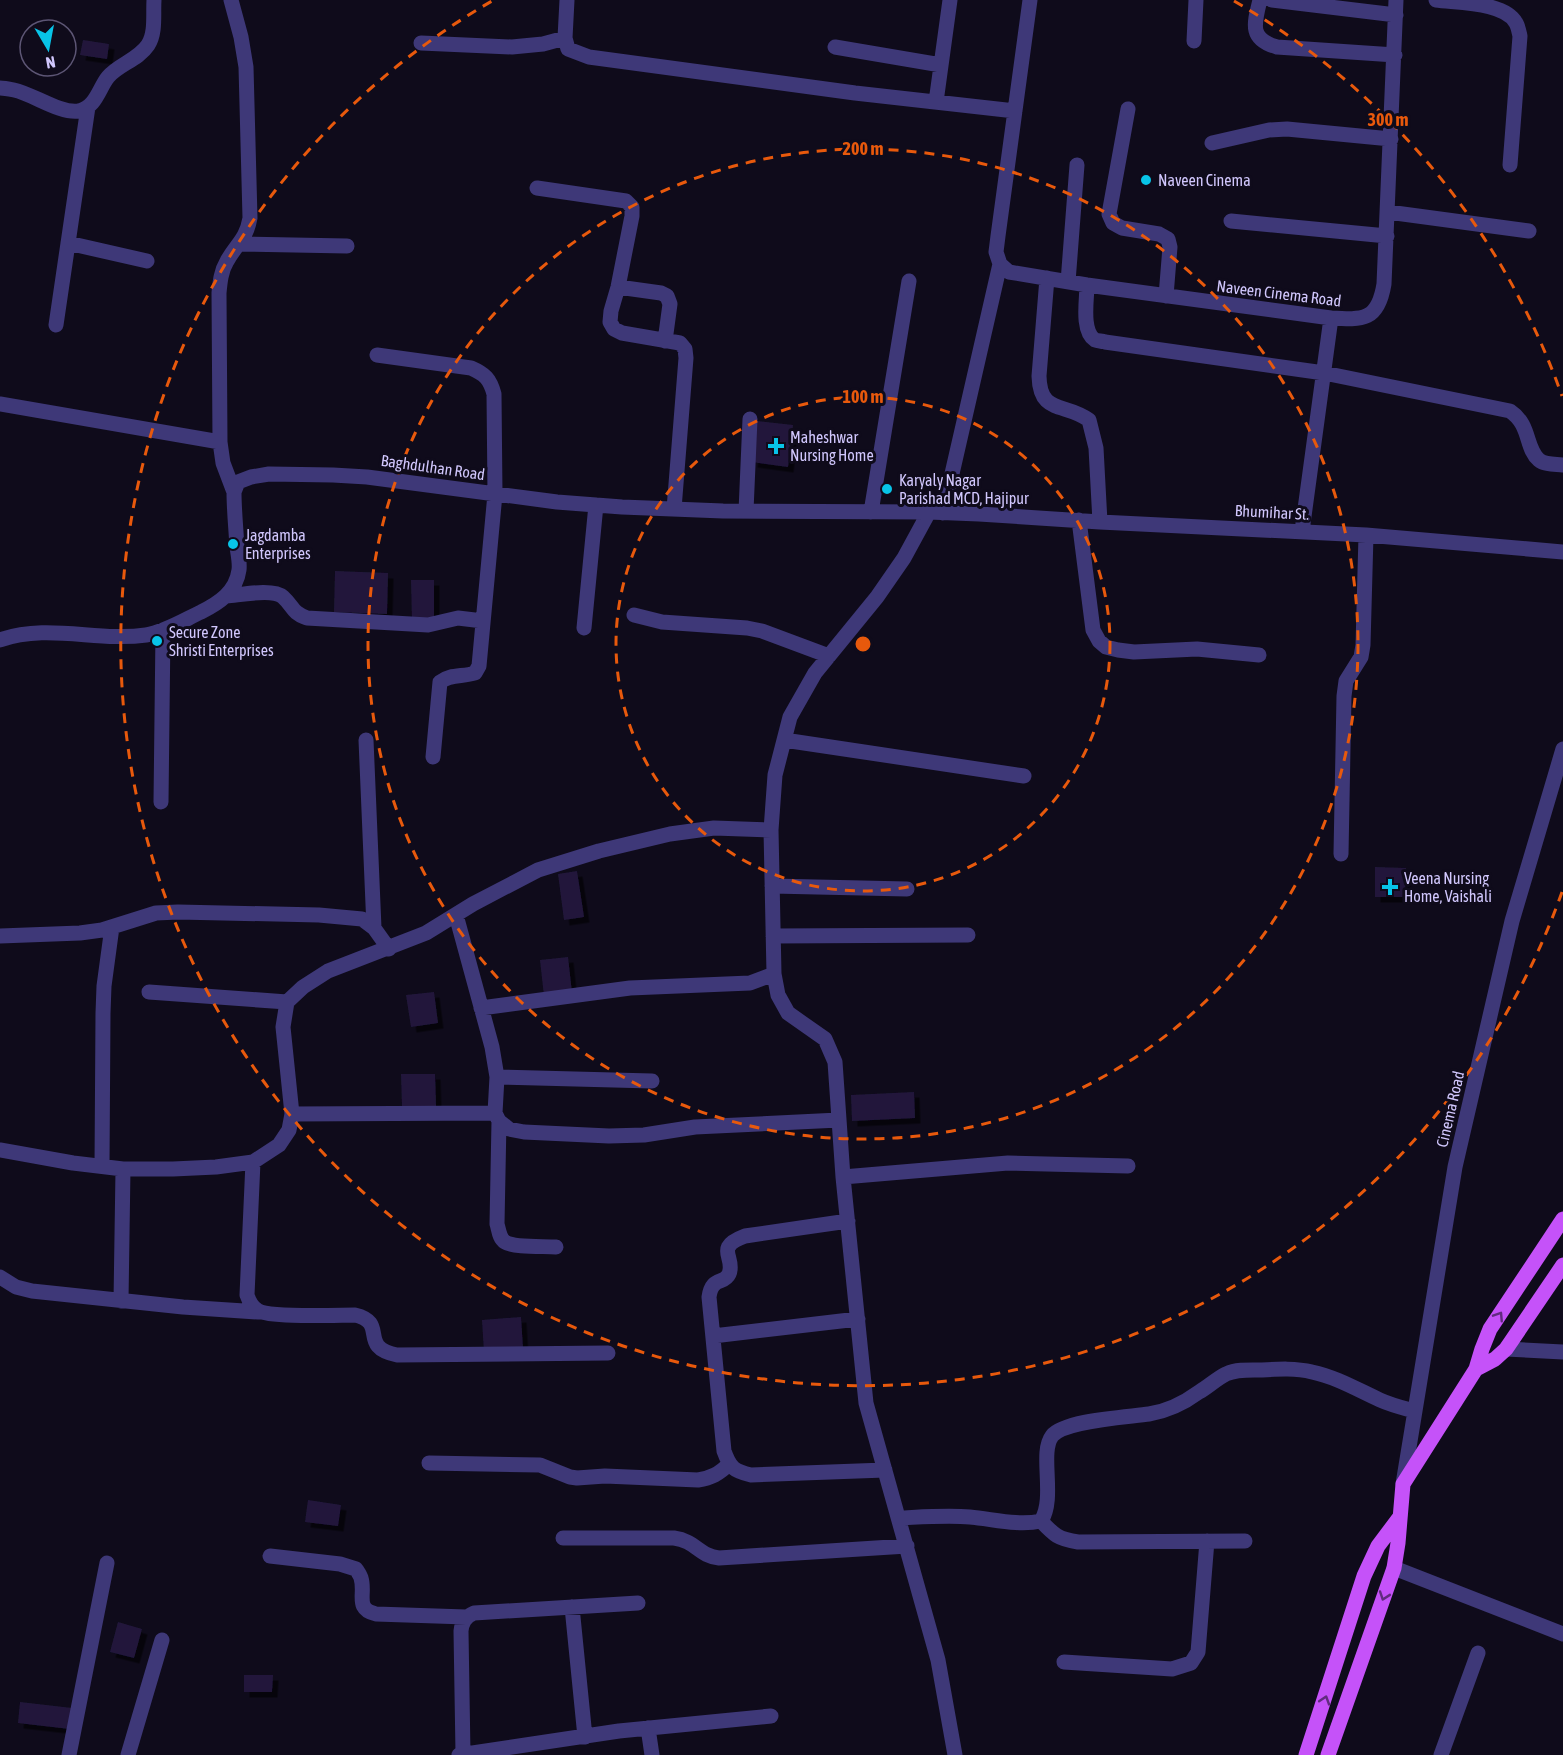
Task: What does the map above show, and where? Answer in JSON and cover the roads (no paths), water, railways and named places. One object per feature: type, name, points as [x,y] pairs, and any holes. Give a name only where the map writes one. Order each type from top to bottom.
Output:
[{"type":"main road","points":[[1328,1755],[1394,1568],[1403,1484],[1476,1369],[1490,1329],[1563,1219]]},
{"type":"main road","points":[[1476,1369],[1495,1359],[1506,1349],[1563,1265]]},
{"type":"main road","points":[[1306,1755],[1364,1576],[1378,1546],[1399,1518]]},
{"type":"street","points":[[0,88],[15,90],[67,110],[79,111],[88,107],[95,100],[109,76],[139,55],[148,45],[152,34],[154,0]]},
{"type":"street","points":[[0,640],[14,634],[34,633],[129,636],[147,634],[163,630],[215,605],[227,596],[236,584],[239,569],[234,492],[223,462],[220,442],[219,293],[220,276],[227,260],[248,231],[250,219],[246,67],[231,0]]},
{"type":"street","points":[[567,0],[568,49],[589,57],[1016,111]]},
{"type":"street","points":[[936,102],[951,0]]},
{"type":"street","points":[[952,1755],[938,1660],[866,1403],[843,1177],[835,1062],[825,1040],[788,1012],[778,995],[774,974],[771,830],[775,775],[790,717],[815,673],[877,597],[936,512],[1004,268],[996,252],[1030,0]]},
{"type":"street","points":[[1194,42],[1196,0]]},
{"type":"street","points":[[1260,0],[1256,30],[1259,39],[1267,44],[1277,47],[1395,55]]},
{"type":"street","points":[[1272,0],[1396,7]]},
{"type":"street","points":[[1436,0],[1495,8],[1508,13],[1516,23],[1520,36],[1510,165]]},
{"type":"street","name":"Naveen Cinema Road","points":[[1004,268],[1068,282],[1330,318],[1354,320],[1370,315],[1382,302],[1384,284],[1396,7]]},
{"type":"street","points":[[421,43],[520,46],[543,44],[566,38]]},
{"type":"street","points":[[835,47],[941,65]]},
{"type":"street","points":[[56,325],[88,107]]},
{"type":"street","points":[[1128,109],[1109,214],[1113,223],[1122,228],[1159,234],[1168,239],[1170,248],[1166,296]]},
{"type":"street","points":[[1212,143],[1269,130],[1287,129],[1391,139]]},
{"type":"street","points":[[1068,282],[1077,165]]},
{"type":"street","points":[[537,188],[616,199],[626,201],[632,207],[618,286],[610,311],[610,322],[614,329],[622,333],[680,343],[685,349],[674,509]]},
{"type":"street","points":[[1388,212],[1529,231]]},
{"type":"street","points":[[1232,221],[1387,236]]},
{"type":"street","points":[[68,243],[147,261]]},
{"type":"street","points":[[240,244],[347,246]]},
{"type":"street","points":[[1047,278],[1039,388],[1042,396],[1050,404],[1079,413],[1089,420],[1096,448],[1100,522]]},
{"type":"street","points":[[871,512],[909,281]]},
{"type":"street","points":[[1088,285],[1086,325],[1089,333],[1095,339],[1324,373],[1510,411],[1519,417],[1539,460],[1549,464],[1563,465]]},
{"type":"street","points":[[618,286],[668,296],[670,304],[665,341]]},
{"type":"street","points":[[1302,531],[1330,318]]},
{"type":"street","points":[[377,356],[471,368],[484,373],[491,382],[494,394],[495,494],[480,666],[476,673],[468,676],[446,677],[440,682],[433,757]]},
{"type":"street","points":[[0,404],[220,442]]},
{"type":"street","points":[[746,511],[750,419]]},
{"type":"street","name":"Baghdulhan Road","points":[[234,492],[238,482],[269,474],[367,477],[596,505],[746,511],[979,514]]},
{"type":"street","points":[[584,628],[596,505]]},
{"type":"street","name":"Bhumihar St.","points":[[979,514],[1366,535],[1563,552]]},
{"type":"street","points":[[1079,520],[1093,630],[1099,641],[1106,646],[1134,652],[1197,649],[1259,655]]},
{"type":"street","points":[[1341,854],[1344,696],[1346,681],[1361,657],[1363,645],[1366,535]]},
{"type":"street","points":[[227,596],[277,593],[297,614],[307,618],[428,625],[458,618],[483,621]]},
{"type":"street","points":[[634,615],[662,622],[762,631],[829,656]]},
{"type":"street","points":[[161,802],[163,630]]},
{"type":"street","points":[[366,740],[374,928]]},
{"type":"street","points":[[784,740],[1024,776]]},
{"type":"street","name":"Cinema Road","points":[[1403,1484],[1455,1167],[1512,921],[1563,748]]},
{"type":"street","points":[[0,1150],[123,1169],[195,1168],[253,1162],[279,1145],[289,1130],[292,1114],[283,1027],[287,1002],[303,987],[328,972],[426,933],[473,904],[538,870],[599,851],[670,834],[714,828],[771,830]]},
{"type":"street","points":[[772,885],[907,889]]},
{"type":"street","points":[[0,936],[80,933],[112,927],[156,913],[319,915],[362,919],[374,928],[389,949]]},
{"type":"street","points":[[456,915],[492,1047],[496,1077],[499,1235],[505,1242],[512,1245],[556,1247]]},
{"type":"street","points":[[102,1166],[104,1004],[112,927]]},
{"type":"street","points":[[773,936],[968,935]]},
{"type":"street","points":[[481,1008],[630,988],[750,983],[774,974]]},
{"type":"street","points":[[149,992],[287,1002]]},
{"type":"street","points":[[496,1077],[651,1081]]},
{"type":"street","points":[[292,1114],[497,1117],[509,1129],[524,1132],[609,1136],[644,1135],[695,1127],[839,1120]]},
{"type":"street","points":[[253,1162],[247,1295],[250,1304],[258,1312]]},
{"type":"street","points":[[843,1177],[1008,1163],[1128,1166]]},
{"type":"street","points":[[121,1300],[123,1169]]},
{"type":"street","points":[[848,1221],[745,1236],[735,1239],[729,1245],[729,1275],[710,1288],[709,1297],[724,1451],[729,1464],[739,1472],[751,1475],[885,1470]]},
{"type":"street","points":[[0,1277],[16,1287],[32,1291],[272,1314],[355,1315],[367,1318],[371,1324],[377,1347],[384,1353],[397,1355],[608,1353]]},
{"type":"street","points":[[713,1336],[858,1319]]},
{"type":"street","points":[[1506,1349],[1563,1352]]},
{"type":"street","points":[[1041,1521],[1048,1501],[1048,1448],[1052,1436],[1061,1430],[1083,1423],[1107,1418],[1151,1414],[1171,1408],[1226,1374],[1238,1371],[1297,1369],[1314,1372],[1383,1401],[1414,1411]]},
{"type":"street","points":[[429,1463],[540,1465],[577,1478],[605,1476],[698,1480],[720,1473],[729,1464]]},
{"type":"street","points":[[899,1518],[954,1517],[1032,1523],[1041,1521]]},
{"type":"street","points":[[1041,1521],[1053,1535],[1063,1540],[1078,1542],[1245,1541]]},
{"type":"street","points":[[563,1538],[674,1538],[684,1540],[710,1557],[719,1558],[907,1546]]},
{"type":"street","points":[[1064,1662],[1172,1669],[1191,1663],[1198,1652],[1207,1541]]},
{"type":"street","points":[[270,1556],[340,1564],[356,1569],[361,1577],[363,1606],[368,1612],[466,1617]]},
{"type":"street","points":[[69,1755],[107,1563]]},
{"type":"street","points":[[1394,1568],[1563,1634]]},
{"type":"street","points":[[638,1603],[474,1612],[466,1617],[461,1631],[461,1755],[532,1750],[585,1737],[648,1728],[771,1716]]},
{"type":"street","points":[[572,1607],[585,1737]]},
{"type":"street","points":[[128,1755],[162,1640]]},
{"type":"street","points":[[1441,1755],[1478,1653]]},
{"type":"street","points":[[648,1728],[652,1755]]},
{"type":"place","name":"Naveen Cinema","points":[[1146,180]]},
{"type":"place","name":"Maheshwar Nursing Home","points":[[776,446]]},
{"type":"place","name":"Karyaly Nagar Parishad MCD, Hajipur","points":[[887,489]]},
{"type":"place","name":"Jagdamba Enterprises","points":[[233,544]]},
{"type":"place","name":"Secure Zone Shristi Enterprises","points":[[157,641]]},
{"type":"place","name":"Veena Nursing Home, Vaishali","points":[[1390,887]]}]
